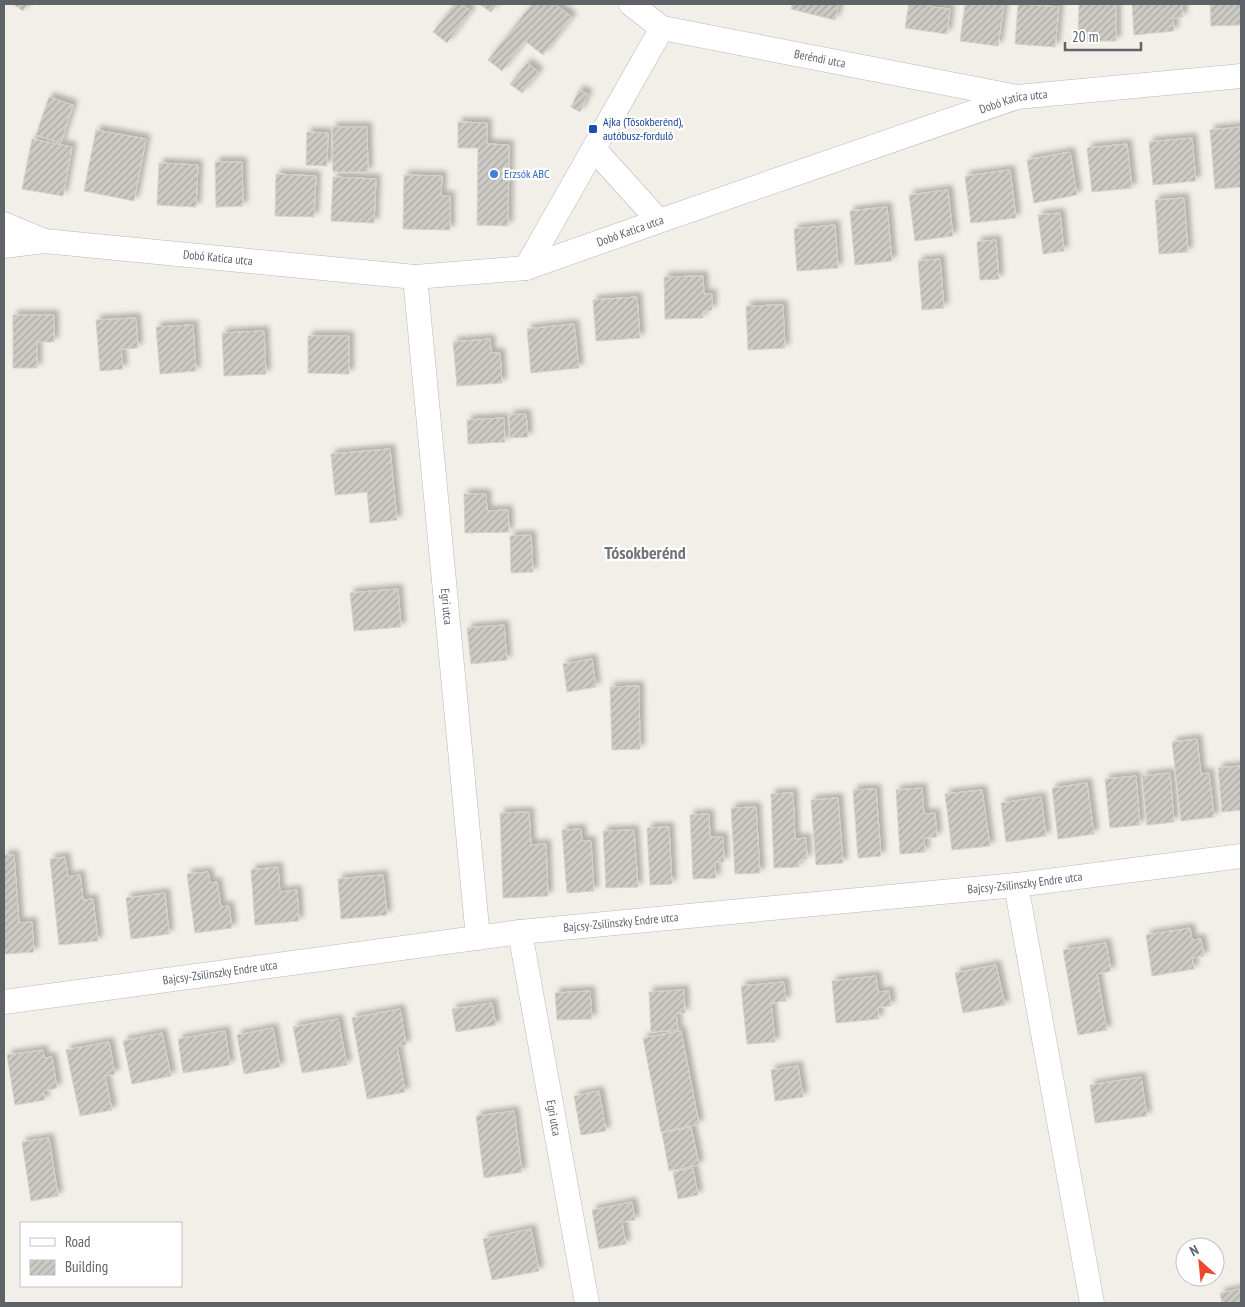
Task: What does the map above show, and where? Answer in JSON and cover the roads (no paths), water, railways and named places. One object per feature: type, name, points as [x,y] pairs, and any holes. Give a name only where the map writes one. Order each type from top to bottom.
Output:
[{"type":"street","name":"Beréndi utca","points":[[631,4],[662,28],[1017,97]]},
{"type":"street","points":[[526,268],[662,28]]},
{"type":"street","name":"Dobó Katica utca","points":[[4,246],[44,241],[416,277],[526,268],[1017,97],[1241,76]]},
{"type":"street","points":[[594,149],[659,221]]},
{"type":"street","points":[[4,224],[44,241]]},
{"type":"street","name":"Egri utca","points":[[416,277],[478,938]]},
{"type":"street","name":"Bajcsy-Zsilinszky Endre utca","points":[[4,1002],[520,932],[1016,885],[1241,856]]},
{"type":"street","points":[[1016,885],[1092,1303]]},
{"type":"street","name":"Egri utca","points":[[520,932],[587,1303]]},
{"type":"place","name":"Ajka (Tósokberénd), autóbusz-forduló","points":[[593,129]]},
{"type":"place","name":"Erzsók ABC","points":[[494,174]]},
{"type":"district","name":"Tósokberénd","points":[[645,553]]}]
